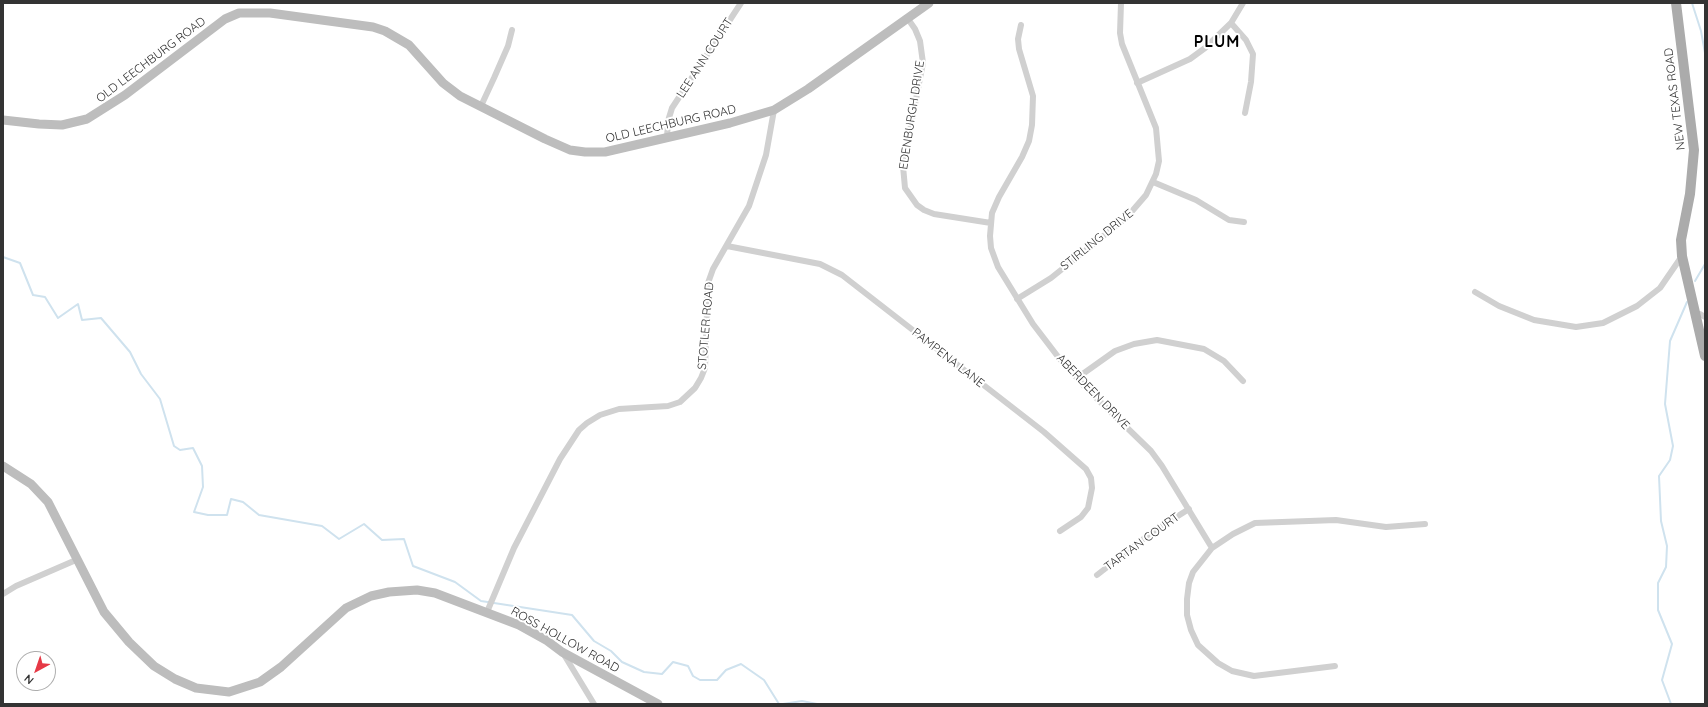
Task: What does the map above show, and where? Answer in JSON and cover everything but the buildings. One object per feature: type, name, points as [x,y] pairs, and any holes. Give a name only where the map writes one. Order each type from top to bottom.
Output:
[{"type":"main road","name":"NEW TEXAS ROAD","points":[[1676,3],[1694,150],[1690,194],[1681,240],[1682,256],[1700,317],[1705,356]]},
{"type":"street","name":"LEE ANN COURT","points":[[667,138],[668,120],[672,108],[741,3]]},
{"type":"street","name":"OLD LEECHBURG ROAD","points":[[3,120],[62,125],[87,119],[125,95],[233,14],[248,12],[270,13],[373,27],[385,31],[409,45],[443,83],[460,96],[570,150],[605,152],[624,149],[730,123],[774,110],[808,89],[929,3]]},
{"type":"street","name":"STIRLING DRIVE","points":[[1017,299],[1051,278],[1127,217],[1146,195],[1153,182],[1158,160],[1156,128],[1120,33],[1121,3]]},
{"type":"street","points":[[1138,83],[1190,58],[1205,48],[1231,23],[1243,3]]},
{"type":"street","name":"EDENBURGH DRIVE","points":[[908,19],[920,40],[923,63],[902,166],[905,188],[917,205],[924,210],[934,214],[991,223]]},
{"type":"street","points":[[1231,23],[1246,40],[1253,54],[1251,82],[1246,113]]},
{"type":"street","name":"ABERDEEN DRIVE","points":[[1021,25],[1018,38],[1019,49],[1033,96],[1032,124],[1029,141],[1022,157],[999,197],[992,213],[991,248],[998,267],[1017,299],[1059,358],[1151,452],[1162,466],[1212,548]]},
{"type":"street","points":[[480,106],[508,46],[512,30]]},
{"type":"street","name":"STOTLER ROAD","points":[[488,609],[514,548],[560,459],[579,430],[600,415],[619,409],[634,406],[668,406],[680,402],[695,388],[705,368],[708,283],[713,269],[749,206],[766,155],[774,110]]},
{"type":"street","points":[[1153,182],[1196,200],[1229,220],[1244,222]]},
{"type":"street","name":"PAMPENA LANE","points":[[727,246],[820,264],[842,275],[1044,432],[1086,469],[1091,478],[1092,488],[1088,508],[1081,517],[1060,531]]},
{"type":"street","points":[[1475,292],[1499,306],[1534,320],[1576,327],[1603,323],[1637,306],[1660,288],[1682,256]]},
{"type":"street","points":[[1077,378],[1115,351],[1134,344],[1157,340],[1204,349],[1224,361],[1243,381]]},
{"type":"street","name":"ROSS HOLLOW ROAD","points":[[3,466],[31,484],[48,502],[54,511],[76,560],[104,612],[129,642],[154,666],[175,679],[196,688],[210,691],[229,692],[260,682],[281,667],[346,608],[371,596],[389,592],[417,590],[435,593],[488,609],[546,640],[562,652],[658,704]]},
{"type":"street","name":"TARTAN COURT","points":[[1097,575],[1152,533],[1189,509]]},
{"type":"street","points":[[1335,666],[1254,676],[1232,671],[1206,654],[1198,645],[1191,630],[1187,615],[1186,599],[1193,572],[1212,548],[1233,534],[1255,523],[1336,520],[1386,527],[1425,524]]},
{"type":"street","points":[[4,590],[76,560]]},
{"type":"street","points":[[562,652],[594,704]]},
{"type":"waterway","points":[[1692,3],[1701,31],[1705,53]]},
{"type":"waterway","points":[[3,257],[20,263],[33,295],[45,297],[58,318],[78,304],[82,320],[101,318],[130,352],[141,374],[160,399],[174,446],[180,450],[193,448],[202,466],[203,487],[194,512],[208,515],[227,515],[231,499],[243,502],[259,515],[322,526],[339,539],[364,524],[382,540],[404,539],[413,566],[455,582],[481,601],[572,615],[594,641],[611,651],[622,662],[644,672],[662,674],[673,662],[688,666],[693,676],[700,680],[717,680],[726,670],[741,664],[764,680],[779,704]]},
{"type":"waterway","points":[[1695,281],[1705,264]]},
{"type":"waterway","points":[[1671,704],[1662,680],[1672,644],[1658,610],[1658,583],[1666,567],[1667,546],[1661,521],[1659,476],[1670,460],[1673,446],[1665,404],[1670,341],[1687,302]]},
{"type":"waterway","points":[[783,704],[802,701],[817,704]]},
{"type":"district","name":"PLUM","points":[[1217,42]]}]
